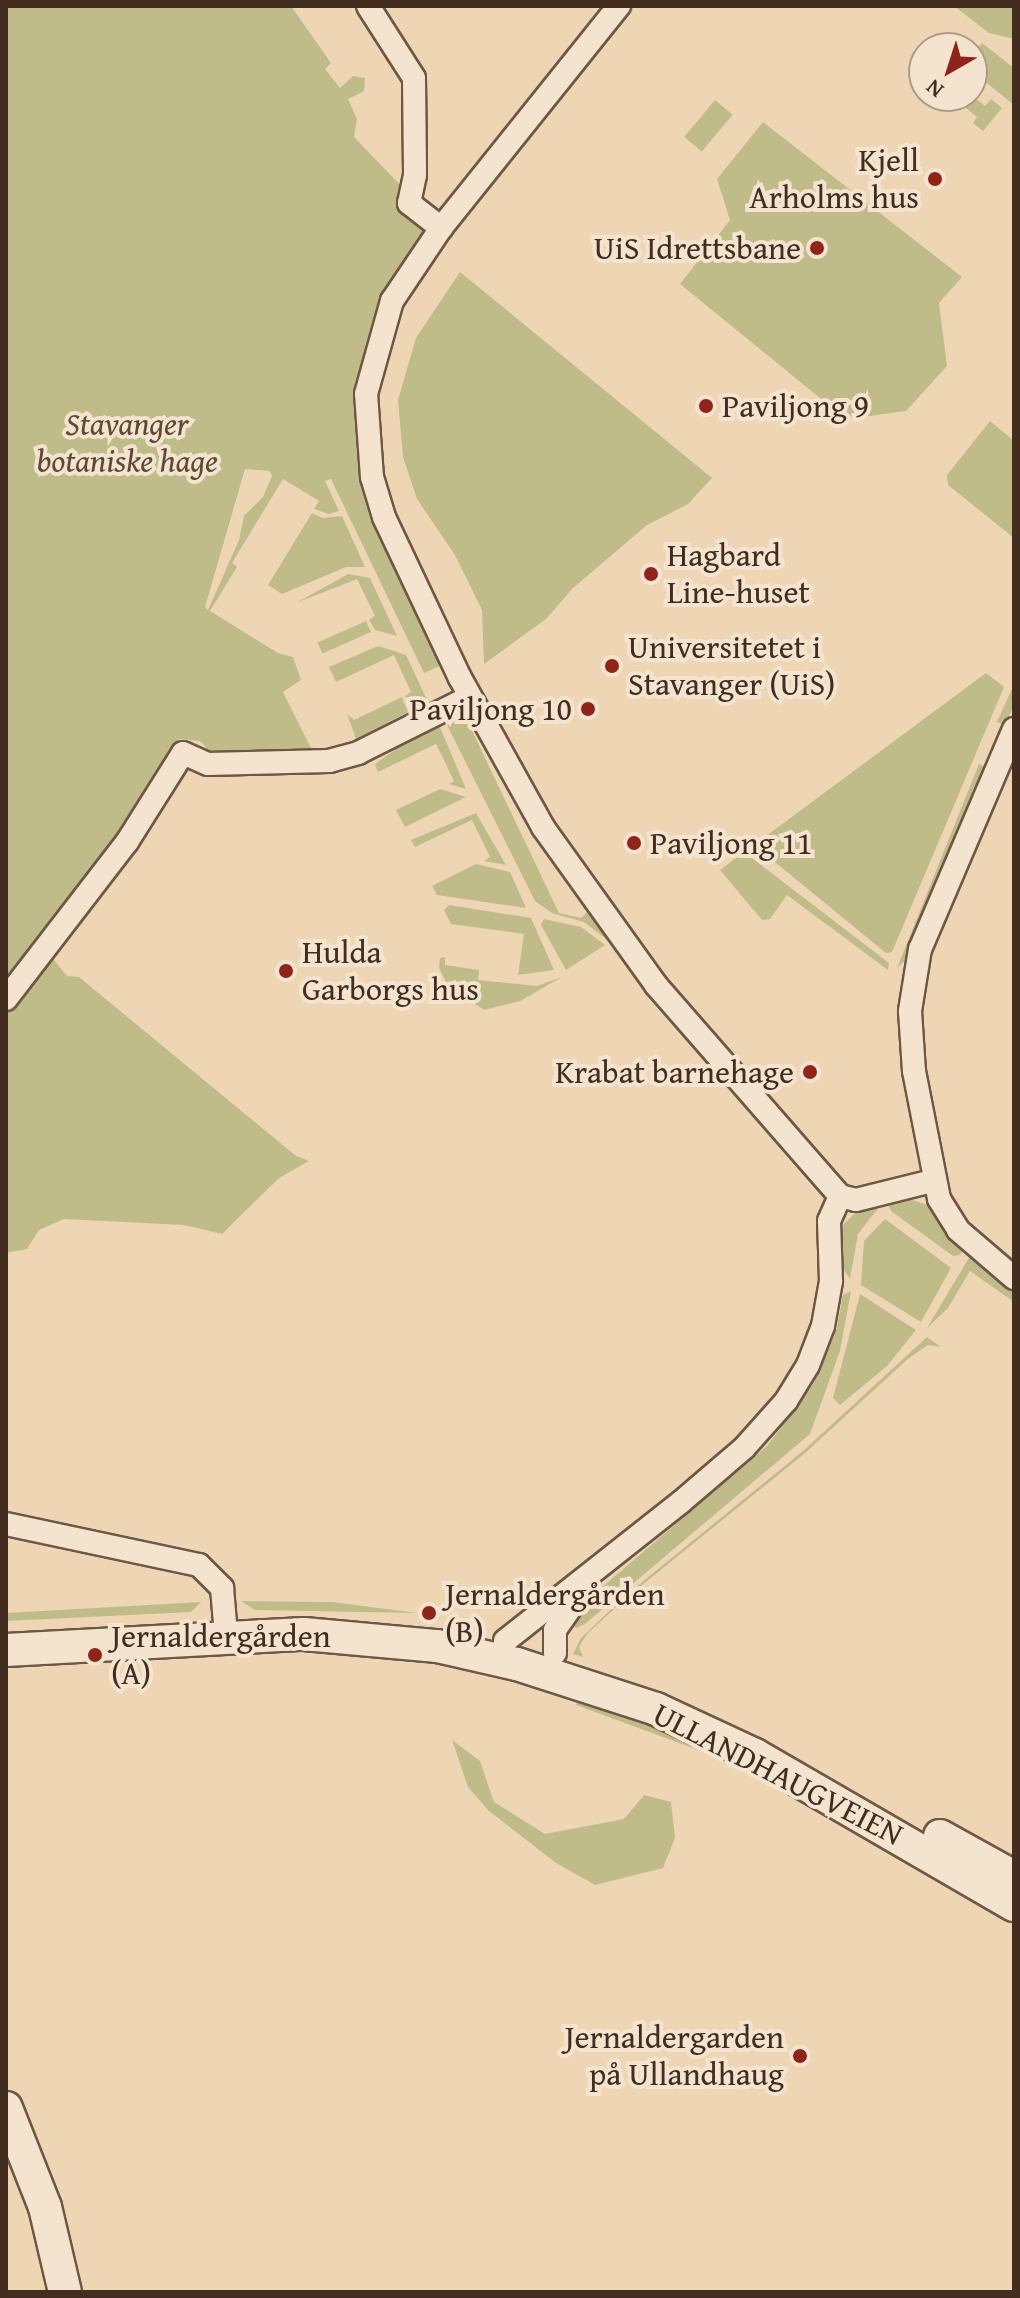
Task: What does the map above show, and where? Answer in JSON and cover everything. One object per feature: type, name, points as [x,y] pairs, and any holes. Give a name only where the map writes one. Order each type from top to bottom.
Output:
[{"type":"main road","name":"ULLANDHAUGVEIEN","points":[[6,1650],[226,1625],[355,1617],[505,1641],[555,1653],[718,1719],[1014,1877]]},
{"type":"main road","name":"ULLANDHAUGVEIEN","points":[[6,1627],[226,1625],[333,1635],[437,1646],[578,1682],[656,1709],[755,1755],[1014,1905]]},
{"type":"main road","points":[[6,2108],[45,2207],[65,2292]]},
{"type":"street","points":[[368,6],[414,78],[415,175],[409,203],[441,228]]},
{"type":"street","points":[[619,6],[410,269],[383,324],[366,394],[366,436],[384,517],[470,697],[543,827],[620,940],[840,1196],[856,1200],[932,1181]]},
{"type":"street","points":[[6,999],[127,842],[183,753],[208,764],[329,761],[358,753],[470,697]]},
{"type":"street","points":[[1014,729],[911,977],[911,1044],[932,1181],[958,1230],[1014,1278]]},
{"type":"street","points":[[505,1641],[595,1574],[744,1448],[786,1401],[808,1365],[823,1326],[831,1281],[829,1221],[840,1196]]},
{"type":"street","points":[[6,1524],[199,1565],[222,1588],[226,1625]]},
{"type":"street","points":[[555,1653],[561,1619],[595,1574]]},
{"type":"green space","name":"Stavanger botaniske hage","points":[[6,6],[291,6],[331,63],[325,69],[340,88],[353,76],[365,78],[364,91],[348,99],[357,119],[354,137],[407,192],[426,229],[382,301],[367,341],[358,384],[357,442],[364,482],[444,664],[424,673],[331,479],[325,481],[339,511],[329,514],[314,509],[319,501],[283,479],[232,563],[237,567],[210,611],[278,653],[293,657],[301,680],[283,692],[312,750],[213,755],[200,741],[179,739],[50,955],[67,976],[79,977],[296,1156],[309,1161],[279,1178],[222,1234],[184,1225],[64,1219],[39,1230],[27,1249],[6,1253]],"holes":[[[245,469],[270,471],[272,476],[263,497],[244,516],[239,540],[208,610],[205,607]]]},
{"type":"green space","points":[[954,6],[1014,6],[1014,39],[988,32]]},
{"type":"green space","points":[[988,48],[1014,68],[1014,105],[988,84]]},
{"type":"green space","points":[[991,99],[1002,108],[983,131],[973,123],[977,117],[971,112],[988,112]]},
{"type":"green space","points":[[715,100],[733,115],[702,152],[684,137]]},
{"type":"green space","name":"UiS Idrettsbane","points":[[763,122],[962,277],[939,303],[947,366],[906,411],[855,418],[831,407],[680,284],[730,220],[717,179]]},
{"type":"green space","points":[[460,272],[712,478],[688,504],[647,525],[573,588],[546,619],[484,664],[482,610],[455,555],[417,499],[403,457],[398,400],[416,338]]},
{"type":"green space","points":[[990,421],[1014,441],[1014,538],[948,485],[947,475]]},
{"type":"green space","points":[[312,513],[323,518],[342,516],[365,567],[346,567],[282,594],[268,585]]},
{"type":"green space","points":[[348,574],[370,578],[397,636],[375,630],[369,620],[375,616],[357,579],[296,603]]},
{"type":"green space","points":[[366,621],[371,632],[322,654],[318,643]]},
{"type":"green space","points":[[378,646],[406,655],[428,702],[412,710],[405,696],[411,692],[394,655],[336,682],[329,667]]},
{"type":"green space","points":[[986,673],[1004,687],[892,952],[886,953],[754,845]]},
{"type":"green space","points":[[1014,684],[1014,705],[1005,725],[997,722]]},
{"type":"green space","points":[[402,697],[408,712],[356,739],[347,714],[354,720]]},
{"type":"green space","points":[[453,714],[466,718],[559,913],[581,918],[587,912],[610,942],[584,922],[552,913],[535,901],[443,717]]},
{"type":"green space","points":[[437,720],[466,789],[449,784],[454,781],[436,744],[378,772],[375,764]]},
{"type":"green space","points":[[979,764],[987,768],[909,957],[897,968]]},
{"type":"green space","points":[[440,789],[466,797],[405,827],[396,810]]},
{"type":"green space","points":[[476,813],[506,865],[484,861],[490,857],[472,820],[415,847],[411,840]]},
{"type":"green space","points":[[744,852],[889,963],[888,970],[787,895],[770,919],[762,920],[720,870]]},
{"type":"green space","points":[[476,864],[510,872],[526,908],[437,895],[432,886]]},
{"type":"green space","points":[[449,905],[531,918],[554,970],[518,975],[524,934],[451,924],[444,910]]},
{"type":"green space","points":[[544,919],[581,927],[605,945],[566,970],[541,925]]},
{"type":"green space","points":[[445,957],[445,965],[479,970],[478,980],[537,986],[562,977],[520,1001],[484,1010],[448,986],[439,968],[440,958]]},
{"type":"green space","points":[[909,1199],[931,1206],[963,1250],[960,1255],[953,1256],[891,1211],[888,1204]]},
{"type":"green space","points":[[879,1207],[858,1234],[850,1279],[842,1267],[842,1226],[855,1213]]},
{"type":"green space","points":[[885,1219],[951,1268],[921,1322],[861,1285],[864,1241]]},
{"type":"green space","points":[[970,1256],[1014,1291],[1014,1302],[970,1271],[948,1308],[927,1328]]},
{"type":"green space","points":[[851,1291],[840,1351],[810,1434],[585,1624],[576,1628],[569,1623],[580,1606],[768,1445],[813,1384],[837,1328],[843,1295]]},
{"type":"green space","points":[[860,1294],[916,1330],[887,1366],[840,1405],[833,1398]]},
{"type":"green space","points":[[927,1337],[941,1347],[928,1345],[909,1358],[804,1454],[626,1598],[587,1634],[579,1647],[583,1657],[573,1654],[581,1638],[625,1596],[803,1451]]},
{"type":"green space","points":[[241,1601],[332,1602],[417,1613],[255,1610]]},
{"type":"green space","points":[[201,1602],[191,1612],[6,1621],[6,1613]]},
{"type":"green space","points":[[581,1691],[758,1772],[576,1705]]},
{"type":"green space","points":[[452,1740],[480,1761],[494,1802],[545,1834],[624,1819],[644,1795],[671,1802],[675,1838],[663,1868],[595,1885],[556,1863],[489,1811],[468,1787]]},
{"type":"place","name":"Kjell Arholms hus","points":[[935,179]]},
{"type":"place","name":"UiS Idrettsbane","points":[[817,248]]},
{"type":"place","name":"Paviljong 9","points":[[706,406]]},
{"type":"place","name":"Hagbard Line-huset","points":[[651,574]]},
{"type":"place","name":"Universitetet i Stavanger (UiS)","points":[[612,666]]},
{"type":"place","name":"Paviljong 10","points":[[588,709]]},
{"type":"place","name":"Paviljong 11","points":[[634,843]]},
{"type":"place","name":"Hulda Garborgs hus","points":[[286,971]]},
{"type":"place","name":"Krabat barnehage","points":[[810,1072]]},
{"type":"place","name":"Jernaldergården (B)","points":[[429,1613]]},
{"type":"place","name":"Jernaldergården (A)","points":[[95,1655]]},
{"type":"place","name":"Jernaldergarden på Ullandhaug","points":[[800,2056]]}]
